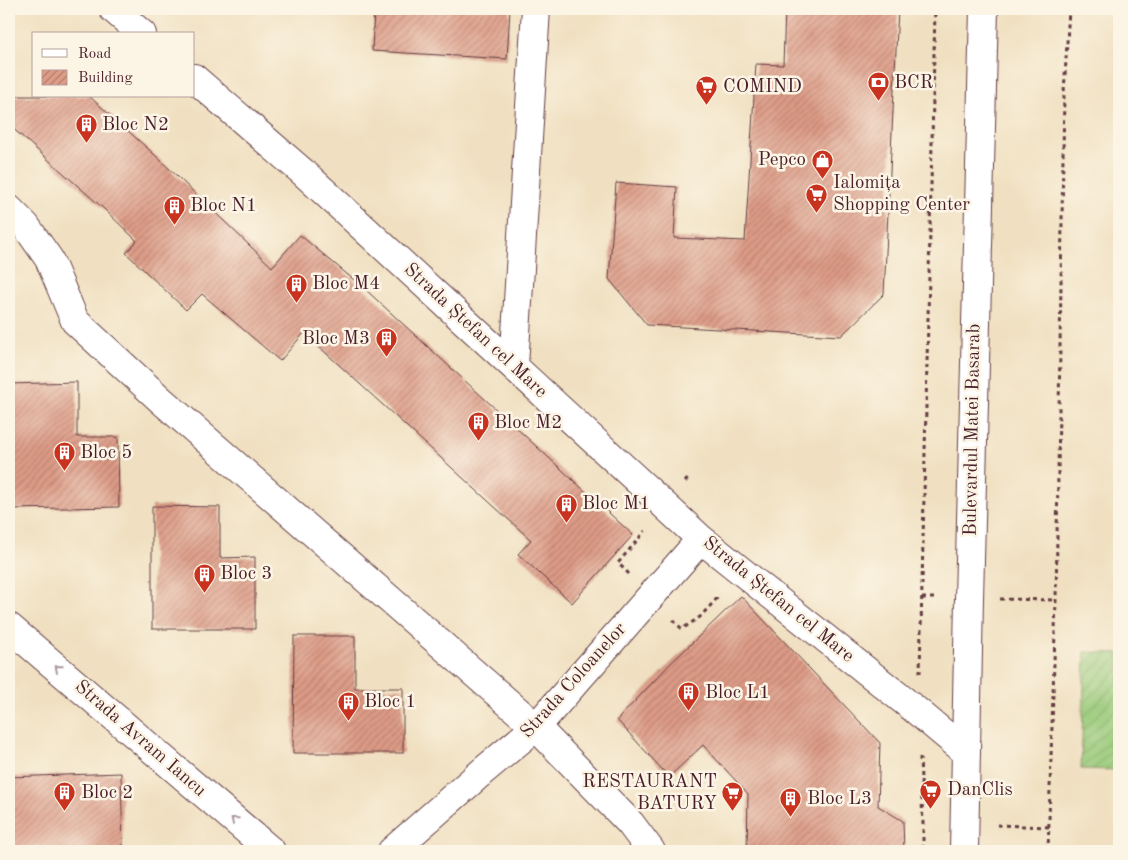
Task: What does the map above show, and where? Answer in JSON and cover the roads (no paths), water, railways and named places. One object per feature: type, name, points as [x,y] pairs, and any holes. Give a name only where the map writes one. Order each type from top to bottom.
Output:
[{"type":"street","points":[[113,9],[140,32]]},
{"type":"street","points":[[514,366],[536,9]]},
{"type":"street","name":"Bulevardul Matei Basarab","points":[[964,851],[984,9]]},
{"type":"street","name":"Strada Ștefan cel Mare","points":[[195,79],[312,181],[701,539],[966,752]]},
{"type":"street","points":[[9,209],[26,226],[48,259],[76,321],[161,400],[536,727],[630,823],[651,851]]},
{"type":"street","name":"Strada Coloanelor","points":[[392,851],[536,727],[701,539]]},
{"type":"street","name":"Strada Avram Iancu","points":[[9,627],[271,851]]},
{"type":"place","name":"BCR","points":[[878,102]]},
{"type":"place","name":"COMIND","points":[[707,106]]},
{"type":"place","name":"Bloc N2","points":[[86,144]]},
{"type":"place","name":"Pepco","points":[[822,179]]},
{"type":"place","name":"Ialomița Shopping Center","points":[[817,213]]},
{"type":"place","name":"Bloc N1","points":[[174,225]]},
{"type":"place","name":"Bloc M4","points":[[296,303]]},
{"type":"place","name":"Bloc M3","points":[[386,358]]},
{"type":"place","name":"Bloc M2","points":[[478,442]]},
{"type":"place","name":"Bloc 5","points":[[64,472]]},
{"type":"place","name":"Bloc M1","points":[[566,523]]},
{"type":"place","name":"Bloc 3","points":[[204,593]]},
{"type":"place","name":"Bloc L1","points":[[689,712]]},
{"type":"place","name":"Bloc 1","points":[[348,721]]},
{"type":"place","name":"DanClis","points":[[931,809]]},
{"type":"place","name":"Bloc 2","points":[[65,812]]},
{"type":"place","name":"RESTAURANT BATURY","points":[[733,812]]},
{"type":"place","name":"Bloc L3","points":[[791,818]]}]
